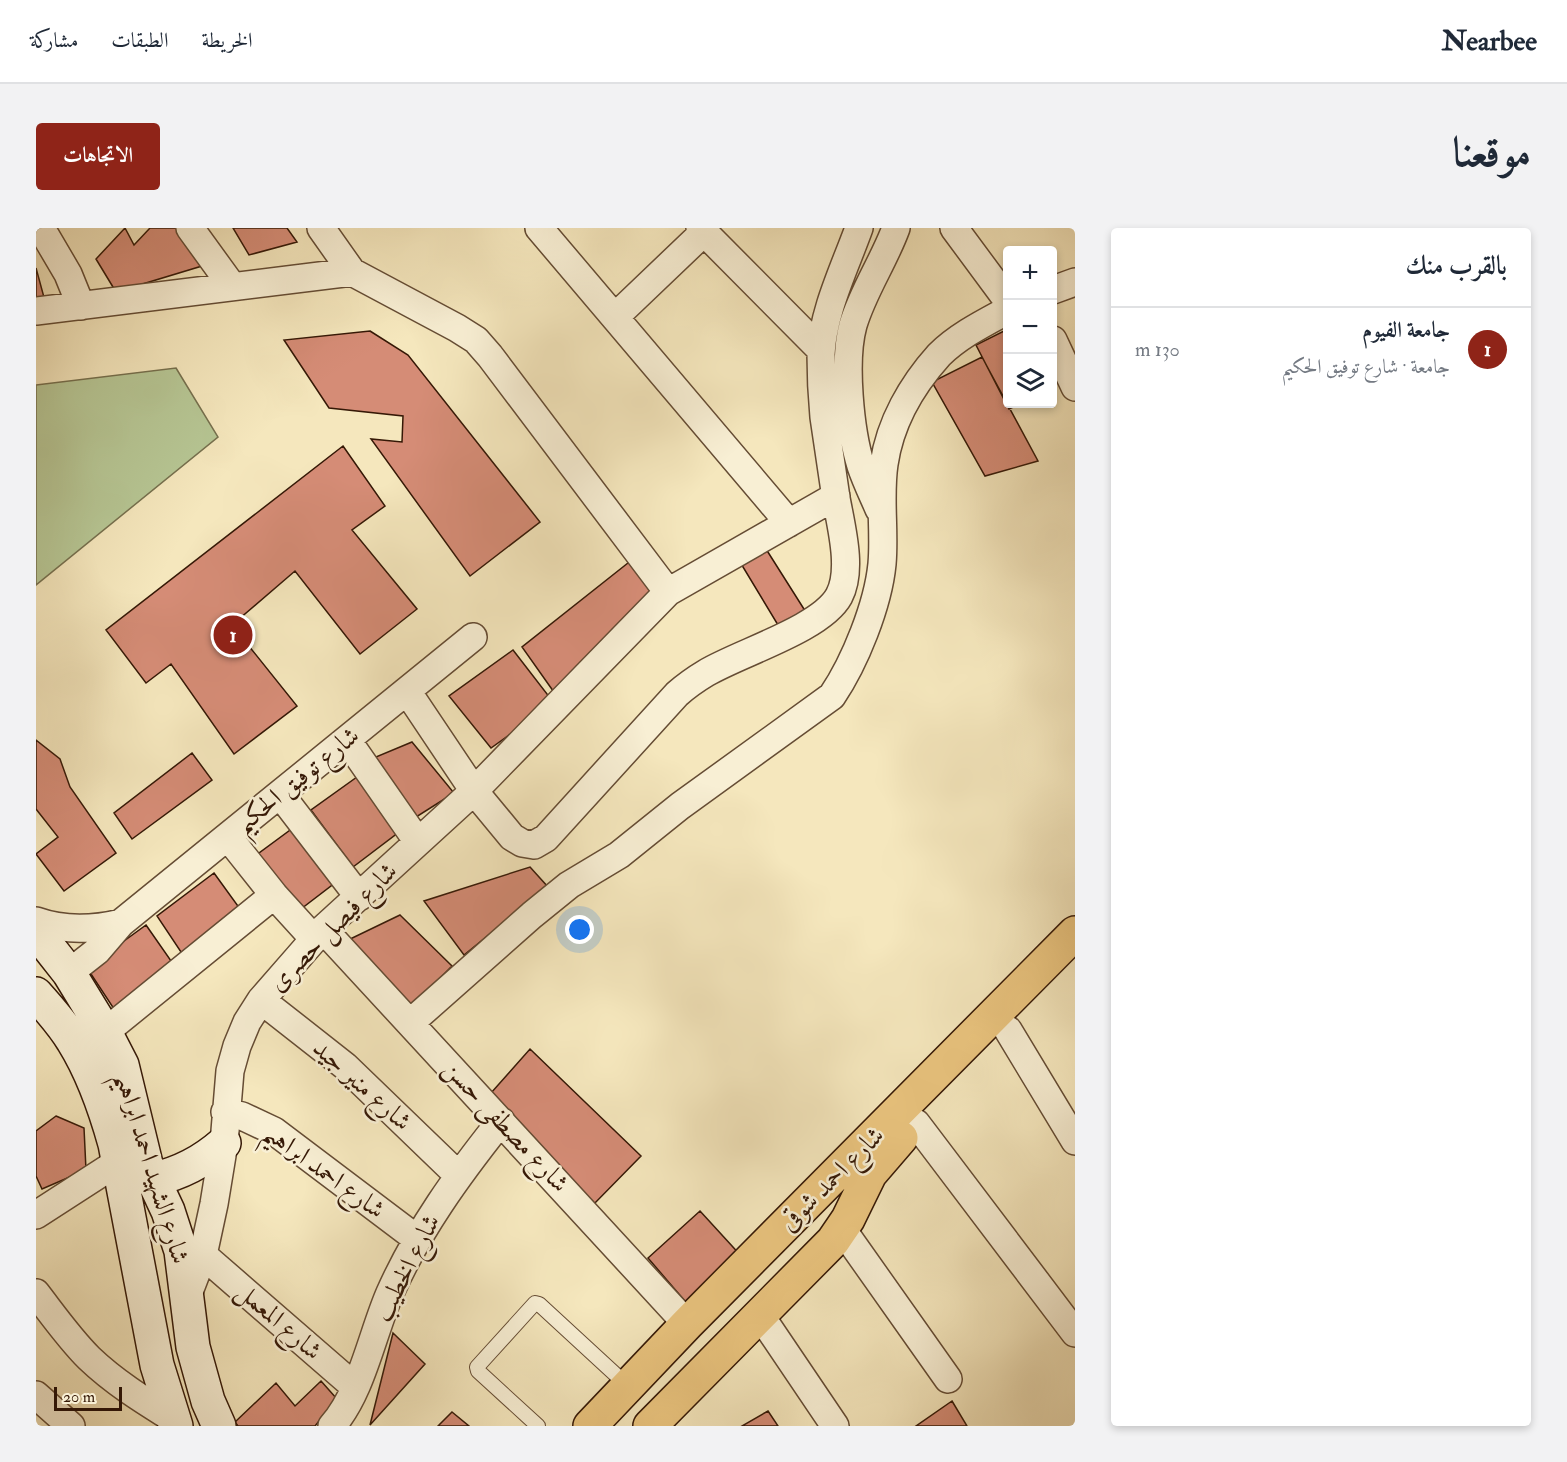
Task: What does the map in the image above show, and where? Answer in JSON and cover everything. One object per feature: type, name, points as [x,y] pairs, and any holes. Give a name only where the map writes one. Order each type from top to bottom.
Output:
[{"type":"main road","name":"شارع الشهيد احمد ابراهيم","points":[[36,931],[69,973],[122,1065],[146,1164],[175,1229],[185,1274],[189,1322],[195,1355],[208,1401],[219,1426]]},
{"type":"main road","name":"شارع احمد شوقى","points":[[590,1426],[687,1324],[1075,933]]},
{"type":"main road","name":"شارع احمد شوقى","points":[[650,1426],[833,1241],[870,1174],[894,1145],[1075,963]]},
{"type":"main road","name":"شارع الشهيد احمد ابراهيم","points":[[36,994],[48,1023],[73,1040],[98,1090],[108,1117],[157,1365],[174,1422]]},
{"type":"main road","points":[[152,1180],[184,1171],[198,1163],[224,1127]]},
{"type":"main road","points":[[791,1221],[799,1222],[812,1231],[821,1244],[833,1241]]},
{"type":"main road","points":[[138,1269],[153,1238],[163,1231],[175,1229]]},
{"type":"street","points":[[41,228],[68,274],[81,306]]},
{"type":"street","points":[[190,228],[232,286]]},
{"type":"street","points":[[321,228],[352,272],[476,340],[668,592]]},
{"type":"street","points":[[539,228],[789,523]]},
{"type":"street","points":[[406,691],[474,791],[512,837],[522,843],[534,845],[546,837],[677,694],[691,682],[806,624],[825,611],[839,596],[845,571],[844,540],[824,415],[821,350],[829,311],[859,228]]},
{"type":"street","points":[[954,228],[1007,300]]},
{"type":"street","points":[[615,317],[702,230],[821,350]]},
{"type":"street","points":[[882,516],[861,468],[855,443],[847,362],[854,323],[886,232]]},
{"type":"street","points":[[36,311],[352,272]]},
{"type":"street","points":[[1057,289],[1075,282]]},
{"type":"street","points":[[410,1023],[569,885],[619,855],[680,806],[832,696],[846,676],[877,591],[882,564],[884,464],[893,426],[911,391],[940,354],[974,328],[1003,313]]},
{"type":"street","points":[[1057,349],[1075,387]]},
{"type":"street","name":"شارع فيصل حصرى","points":[[187,1297],[203,1255],[214,1204],[230,1071],[247,1022],[261,1000],[318,934],[474,791],[668,592],[836,496]]},
{"type":"street","name":"شارع توفيق الحكيم","points":[[69,973],[97,951],[122,924],[473,637]]},
{"type":"street","points":[[346,740],[418,842]]},
{"type":"street","points":[[280,794],[358,897]]},
{"type":"street","name":"شارع مصطفى حسن","points":[[228,837],[274,895],[410,1023],[687,1324]]},
{"type":"street","points":[[105,1032],[274,895]]},
{"type":"street","points":[[36,921],[83,929],[122,924]]},
{"type":"street","name":"شارع منير جيد","points":[[261,1000],[345,1066],[458,1175]]},
{"type":"street","points":[[1008,1030],[1075,1141]]},
{"type":"street","name":"شارع احمد ابراهيم","points":[[224,1127],[251,1119],[274,1131],[417,1239]]},
{"type":"street","name":"شارع الخطيب","points":[[340,1423],[389,1294],[417,1239],[458,1175],[501,1121]]},
{"type":"street","points":[[916,1123],[1075,1333]]},
{"type":"street","points":[[36,1215],[118,1162]]},
{"type":"street","points":[[833,1241],[948,1379]]},
{"type":"street","name":"شارع المعمل","points":[[203,1255],[355,1387]]},
{"type":"street","points":[[36,1293],[89,1358],[115,1380],[174,1422]]},
{"type":"street","points":[[760,1315],[835,1426]]},
{"type":"street","points":[[36,1395],[71,1426]]},
{"type":"lane","points":[[538,1426],[478,1371],[477,1367],[535,1303],[539,1304],[628,1386]]},
{"type":"green space","points":[[176,368],[218,437],[36,585],[36,385]]},
{"type":"building","points":[[125,228],[134,245],[150,228],[179,228],[202,266],[116,292],[96,259]]},
{"type":"building","points":[[233,228],[287,228],[297,242],[249,255]]},
{"type":"building","points":[[36,268],[45,301],[36,302]]},
{"type":"building","points":[[370,331],[408,355],[540,522],[470,576],[371,439],[402,442],[403,416],[329,408],[284,340]]},
{"type":"building","points":[[1003,332],[1003,397],[976,345]]},
{"type":"building","points":[[982,357],[1003,396],[1003,408],[1009,408],[1038,461],[985,476],[932,382]]},
{"type":"building","points":[[343,446],[385,506],[352,530],[417,609],[360,654],[295,571],[232,625],[297,706],[234,754],[171,664],[146,683],[106,630]]},
{"type":"building","points":[[766,549],[809,617],[781,630],[740,562]]},
{"type":"building","points":[[633,559],[658,591],[556,695],[522,647]]},
{"type":"building","points":[[513,650],[554,703],[491,748],[449,696]]},
{"type":"building","points":[[36,740],[60,759],[70,787],[116,853],[64,891],[36,854],[58,837],[36,809]]},
{"type":"building","points":[[412,742],[454,793],[413,819],[371,759]]},
{"type":"building","points":[[192,753],[212,780],[132,839],[114,813]]},
{"type":"building","points":[[357,777],[399,832],[353,867],[311,810]]},
{"type":"building","points":[[297,825],[340,879],[297,912],[255,856]]},
{"type":"building","points":[[530,867],[548,887],[464,955],[424,901]]},
{"type":"building","points":[[214,873],[243,913],[183,955],[157,916]]},
{"type":"building","points":[[400,915],[452,966],[411,1008],[346,941]]},
{"type":"building","points":[[146,925],[176,968],[116,1012],[87,968]]},
{"type":"building","points":[[530,1049],[641,1156],[594,1204],[491,1093]]},
{"type":"building","points":[[56,1116],[84,1128],[86,1170],[42,1189],[36,1176],[36,1131]]},
{"type":"building","points":[[700,1211],[743,1258],[690,1307],[648,1258]]},
{"type":"building","points":[[393,1333],[425,1364],[370,1425]]},
{"type":"building","points":[[321,1381],[337,1399],[315,1426],[238,1426],[235,1422],[276,1383],[295,1406]]},
{"type":"building","points":[[952,1401],[967,1426],[916,1426]]},
{"type":"building","points":[[768,1411],[778,1426],[742,1426]]},
{"type":"building","points":[[452,1412],[469,1426],[438,1426]]},
{"type":"place","name":"جامعة الفيوم","points":[[233,635]]}]
